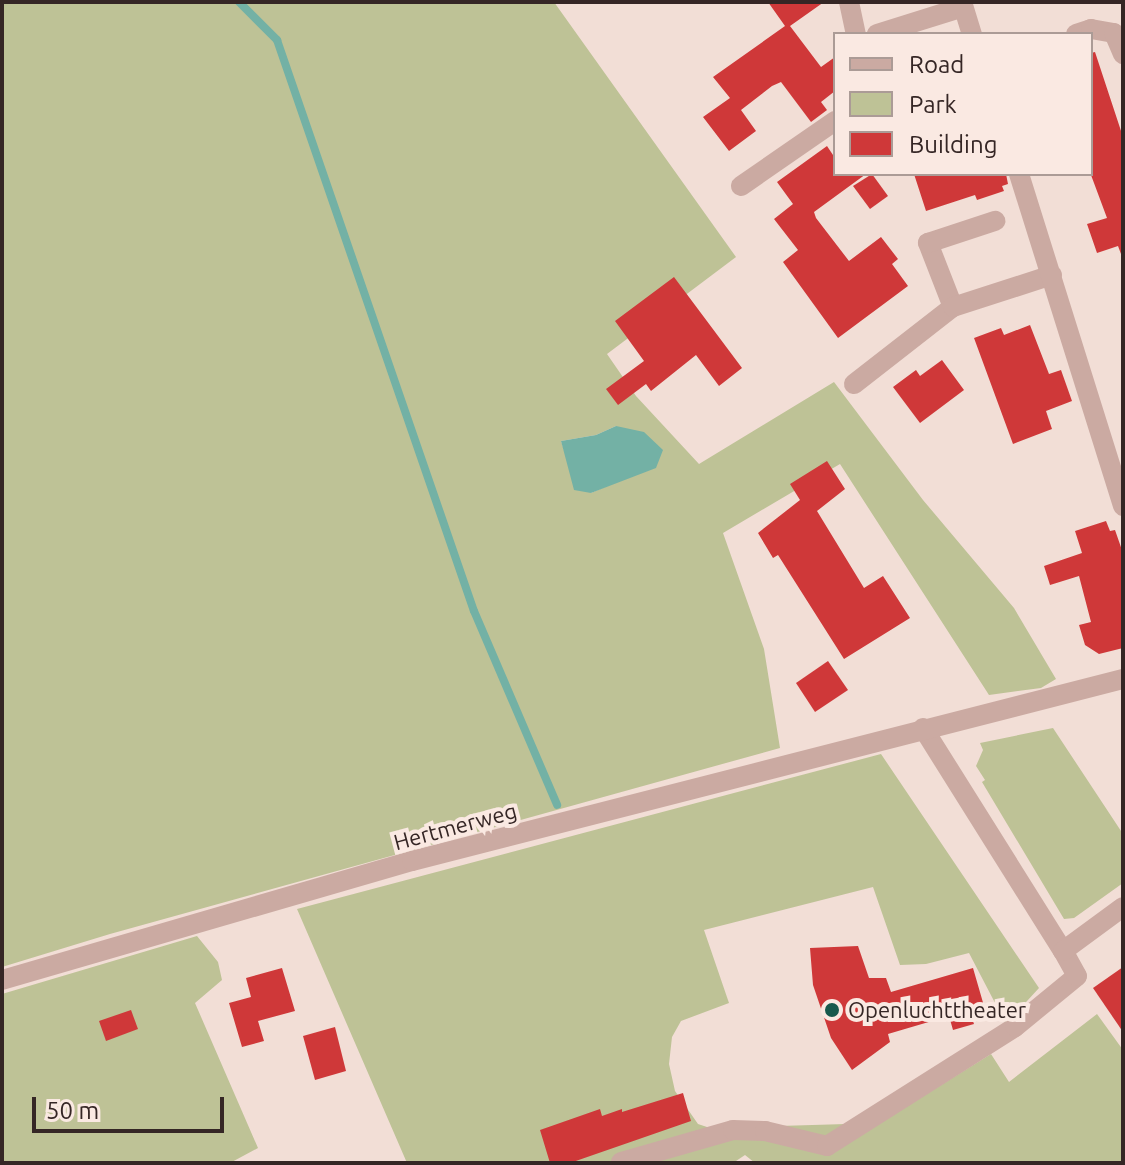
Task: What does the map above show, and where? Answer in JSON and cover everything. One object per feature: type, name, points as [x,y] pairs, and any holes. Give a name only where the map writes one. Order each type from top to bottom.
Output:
[{"type":"street","points":[[849,2],[856,32]]},
{"type":"street","points":[[883,32],[963,5],[971,32]]},
{"type":"street","points":[[1082,32],[1091,29],[1114,33],[1123,54]]},
{"type":"street","points":[[741,186],[833,122]]},
{"type":"street","points":[[1020,176],[1123,506]]},
{"type":"street","points":[[953,307],[928,243],[995,221]]},
{"type":"street","points":[[854,384],[953,307],[1052,275]]},
{"type":"street","name":"Hertmerweg","points":[[2,980],[412,861],[1123,679]]},
{"type":"street","points":[[621,1162],[733,1130],[765,1131],[827,1146],[1026,1019],[1077,976],[923,728]]},
{"type":"street","points":[[1063,951],[1123,907]]},
{"type":"green space","points":[[2,2],[554,2],[736,257],[607,354],[636,396],[699,464],[834,382],[923,500],[1014,608],[1056,679],[1041,688],[989,695],[840,464],[723,533],[764,649],[780,748],[110,934],[2,967]],"holes":[[[616,426],[630,476],[591,493],[571,471],[561,441],[596,435]]]},
{"type":"green space","points":[[1053,728],[1123,834],[1123,883],[1074,918],[1064,919],[982,782],[985,780],[976,766],[983,750],[980,743]]},
{"type":"green space","points":[[881,754],[1039,988],[1006,1024],[969,953],[926,964],[900,965],[873,887],[704,930],[729,1003],[681,1021],[672,1037],[669,1064],[675,1091],[698,1124],[710,1128],[846,1124],[862,1134],[991,1054],[1009,1082],[1097,1014],[1123,1050],[1123,1163],[755,1163],[745,1155],[733,1163],[407,1163],[297,909]]},
{"type":"green space","points":[[197,936],[218,962],[222,980],[195,1003],[258,1148],[230,1163],[2,1163],[2,994]]},
{"type":"water","points":[[616,426],[644,432],[663,450],[656,468],[591,493],[574,490],[561,441],[596,435]]},
{"type":"building","points":[[768,2],[824,2],[790,26],[821,67],[833,58],[833,93],[821,102],[827,110],[811,122],[781,82],[741,110],[756,131],[729,151],[703,117],[730,98],[713,77],[785,26]]},
{"type":"building","points":[[1093,52],[1123,137],[1121,254],[1118,246],[1097,253],[1087,224],[1107,218],[1091,176]]},
{"type":"building","points":[[827,146],[833,155],[833,176],[863,176],[814,212],[816,218],[849,261],[881,237],[898,259],[892,264],[908,286],[838,338],[783,262],[798,250],[774,219],[793,204],[777,182]]},
{"type":"building","points":[[873,176],[888,196],[870,209],[853,186]]},
{"type":"building","points":[[915,176],[1006,176],[1008,184],[1002,186],[1004,191],[977,200],[975,195],[926,211]]},
{"type":"building","points":[[674,277],[742,368],[719,386],[696,355],[651,391],[646,384],[618,405],[606,389],[644,361],[615,321]]},
{"type":"building","points":[[1030,325],[1049,374],[1061,370],[1072,401],[1046,411],[1052,429],[1013,444],[974,338],[1001,328],[1004,335]]},
{"type":"building","points":[[942,360],[964,390],[920,423],[893,387],[916,370],[920,376]]},
{"type":"building","points":[[827,461],[845,489],[817,511],[864,588],[883,576],[910,618],[844,659],[778,555],[773,558],[758,533],[800,500],[790,484]]},
{"type":"building","points":[[1106,521],[1110,531],[1115,530],[1123,553],[1123,648],[1099,654],[1085,645],[1079,625],[1091,622],[1079,576],[1050,585],[1044,566],[1082,553],[1075,531]]},
{"type":"building","points":[[828,661],[848,690],[815,712],[796,683]]},
{"type":"building","points":[[858,946],[869,978],[886,978],[891,992],[973,968],[984,1006],[969,1010],[974,1024],[953,1030],[949,1016],[888,1034],[890,1042],[852,1070],[831,1038],[813,985],[810,948]]},
{"type":"building","points":[[1123,967],[1123,1032],[1093,988]]},
{"type":"building","points":[[282,968],[295,1011],[258,1021],[264,1041],[242,1047],[229,1003],[251,997],[246,978]]},
{"type":"building","points":[[131,1010],[138,1029],[106,1041],[99,1021]]},
{"type":"building","points":[[335,1027],[346,1071],[315,1080],[303,1036]]},
{"type":"building","points":[[683,1093],[691,1121],[570,1163],[550,1163],[540,1130],[600,1109],[602,1116]]},
{"type":"waterway","points":[[239,2],[277,40],[474,611],[557,805]]},
{"type":"place","name":"Openluchttheater","points":[[832,1010]]}]
